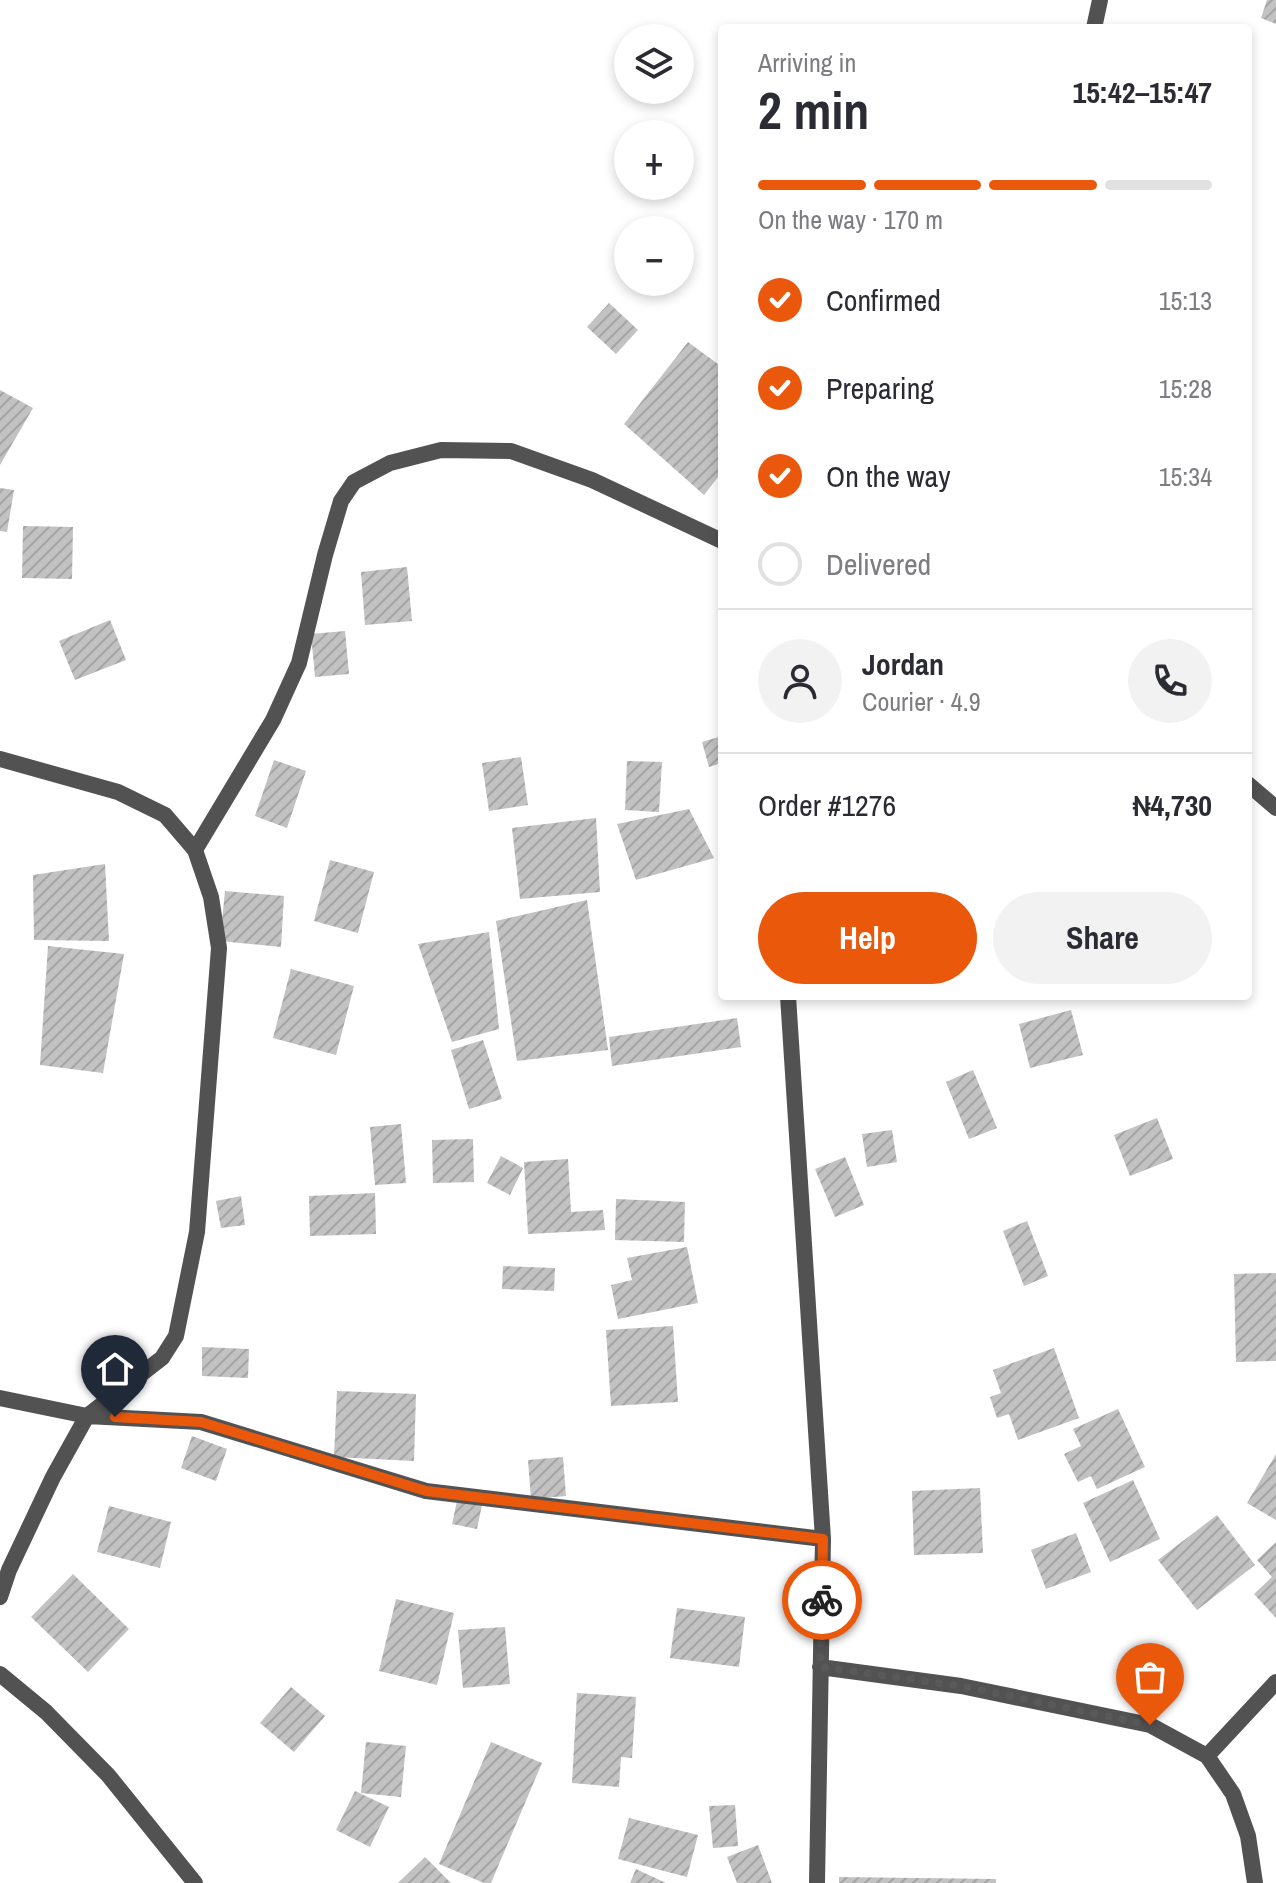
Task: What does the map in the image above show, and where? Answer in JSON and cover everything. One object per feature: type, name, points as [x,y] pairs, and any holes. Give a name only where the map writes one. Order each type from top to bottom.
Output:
[{"type":"street","points":[[1095,24],[1100,0]]},
{"type":"street","points":[[195,850],[273,720],[299,663],[341,501],[354,482],[390,463],[441,450],[511,451],[592,480],[718,539]]},
{"type":"street","points":[[0,759],[118,792],[165,815],[195,850],[211,897],[219,948],[197,1232],[176,1336],[162,1358],[87,1416],[15,1556],[0,1597]]},
{"type":"street","points":[[1252,787],[1276,808]]},
{"type":"street","points":[[788,1000],[823,1539],[817,1883]]},
{"type":"street","points":[[0,1398],[87,1416],[201,1422],[426,1491],[823,1539]]},
{"type":"street","points":[[820,1667],[961,1686],[1150,1725],[1207,1756],[1233,1794],[1248,1836],[1255,1883]]},
{"type":"street","points":[[0,1674],[46,1712],[108,1775],[195,1883]]},
{"type":"street","points":[[1207,1756],[1276,1682]]},
{"type":"building","points":[[1267,0],[1276,0],[1276,24],[1261,18]]},
{"type":"building","points":[[609,303],[638,330],[616,354],[587,327]]},
{"type":"building","points":[[688,342],[718,364],[718,477],[704,495],[624,424]]},
{"type":"building","points":[[0,390],[33,408],[0,465]]},
{"type":"building","points":[[0,488],[14,490],[7,532],[0,531]]},
{"type":"building","points":[[23,526],[73,527],[72,579],[22,578]]},
{"type":"building","points":[[407,567],[412,621],[365,625],[361,572]]},
{"type":"building","points":[[110,620],[126,660],[75,680],[59,641]]},
{"type":"building","points":[[345,631],[349,674],[315,677],[311,634]]},
{"type":"building","points":[[718,737],[718,764],[709,767],[702,742]]},
{"type":"building","points":[[521,757],[528,805],[489,811],[482,763]]},
{"type":"building","points":[[274,760],[306,771],[287,828],[255,816]]},
{"type":"building","points":[[627,761],[662,762],[659,812],[625,810]]},
{"type":"building","points":[[689,809],[714,858],[636,880],[617,824]]},
{"type":"building","points":[[596,818],[600,892],[520,899],[512,828]]},
{"type":"building","points":[[330,860],[374,872],[358,933],[314,921]]},
{"type":"building","points":[[105,864],[109,941],[34,940],[33,875]]},
{"type":"building","points":[[225,891],[284,896],[281,947],[220,941]]},
{"type":"building","points":[[587,900],[608,1050],[517,1061],[496,921]]},
{"type":"building","points":[[489,932],[499,1029],[452,1042],[418,944]]},
{"type":"building","points":[[48,946],[124,954],[103,1073],[40,1065]]},
{"type":"building","points":[[291,969],[354,986],[336,1055],[273,1038]]},
{"type":"building","points":[[1071,1010],[1083,1055],[1030,1068],[1019,1024]]},
{"type":"building","points":[[737,1018],[741,1047],[612,1066],[609,1037]]},
{"type":"building","points":[[483,1040],[502,1099],[469,1109],[451,1050]]},
{"type":"building","points":[[973,1070],[997,1128],[969,1139],[946,1082]]},
{"type":"building","points":[[1157,1118],[1173,1159],[1130,1176],[1114,1135]]},
{"type":"building","points":[[401,1124],[406,1183],[375,1185],[370,1127]]},
{"type":"building","points":[[892,1130],[897,1162],[867,1167],[862,1134]]},
{"type":"building","points":[[473,1139],[474,1182],[433,1183],[432,1140]]},
{"type":"building","points":[[501,1156],[523,1168],[510,1195],[487,1183]]},
{"type":"building","points":[[845,1157],[864,1205],[835,1217],[815,1169]]},
{"type":"building","points":[[568,1159],[571,1212],[603,1210],[605,1230],[528,1234],[524,1162]]},
{"type":"building","points":[[375,1193],[376,1234],[310,1236],[309,1196]]},
{"type":"building","points":[[241,1196],[245,1225],[221,1228],[216,1201]]},
{"type":"building","points":[[616,1199],[685,1202],[684,1242],[615,1240]]},
{"type":"building","points":[[1027,1221],[1048,1276],[1024,1286],[1003,1231]]},
{"type":"building","points":[[687,1247],[698,1303],[618,1319],[611,1285],[632,1280],[627,1258]]},
{"type":"building","points":[[503,1266],[555,1268],[554,1291],[502,1289]]},
{"type":"building","points":[[1276,1273],[1276,1361],[1236,1362],[1234,1274]]},
{"type":"building","points":[[673,1326],[678,1402],[611,1406],[606,1330]]},
{"type":"building","points":[[202,1347],[249,1349],[248,1378],[202,1376]]},
{"type":"building","points":[[1054,1348],[1079,1418],[1018,1440],[1009,1414],[997,1418],[990,1397],[1001,1393],[993,1370]]},
{"type":"building","points":[[337,1391],[416,1394],[414,1461],[334,1457]]},
{"type":"building","points":[[1118,1409],[1145,1467],[1097,1489],[1091,1476],[1078,1482],[1064,1454],[1081,1446],[1073,1429]]},
{"type":"building","points":[[192,1436],[227,1449],[216,1481],[181,1468]]},
{"type":"building","points":[[1276,1454],[1276,1520],[1247,1503]]},
{"type":"building","points":[[563,1457],[566,1496],[531,1499],[528,1460]]},
{"type":"building","points":[[1133,1480],[1160,1539],[1110,1562],[1083,1503]]},
{"type":"building","points":[[980,1488],[983,1553],[914,1555],[912,1491]]},
{"type":"building","points":[[457,1501],[482,1505],[477,1529],[452,1524]]},
{"type":"building","points":[[109,1506],[171,1522],[160,1568],[97,1552]]},
{"type":"building","points":[[1217,1515],[1255,1565],[1197,1610],[1158,1560]]},
{"type":"building","points":[[1076,1533],[1091,1572],[1046,1589],[1031,1550]]},
{"type":"building","points":[[1276,1542],[1276,1618],[1254,1594],[1272,1577],[1257,1560]]},
{"type":"building","points":[[73,1574],[129,1629],[88,1672],[31,1617]]},
{"type":"building","points":[[396,1599],[454,1613],[437,1685],[379,1671]]},
{"type":"building","points":[[677,1608],[745,1617],[739,1667],[670,1658]]},
{"type":"building","points":[[505,1627],[510,1684],[463,1688],[458,1630]]},
{"type":"building","points":[[291,1687],[325,1716],[294,1752],[260,1723]]},
{"type":"building","points":[[577,1693],[636,1697],[632,1758],[621,1757],[619,1787],[572,1783]]},
{"type":"building","points":[[366,1742],[406,1746],[401,1797],[361,1793]]},
{"type":"building","points":[[491,1742],[542,1763],[491,1883],[484,1883],[439,1864]]},
{"type":"building","points":[[355,1791],[389,1807],[370,1847],[336,1830]]},
{"type":"building","points":[[735,1805],[738,1846],[713,1848],[709,1806]]},
{"type":"building","points":[[629,1818],[698,1835],[687,1877],[618,1859]]},
{"type":"building","points":[[758,1845],[772,1883],[737,1883],[727,1857]]},
{"type":"building","points":[[425,1857],[451,1883],[398,1883]]},
{"type":"building","points":[[636,1869],[666,1883],[630,1883]]},
{"type":"building","points":[[839,1877],[996,1879],[996,1883],[839,1883]]},
{"type":"way so far","points":[[822,1600],[820,1667],[961,1686],[1150,1725]]},
{"type":"route","points":[[115,1417],[201,1422],[426,1491],[823,1539],[822,1600]]}]
